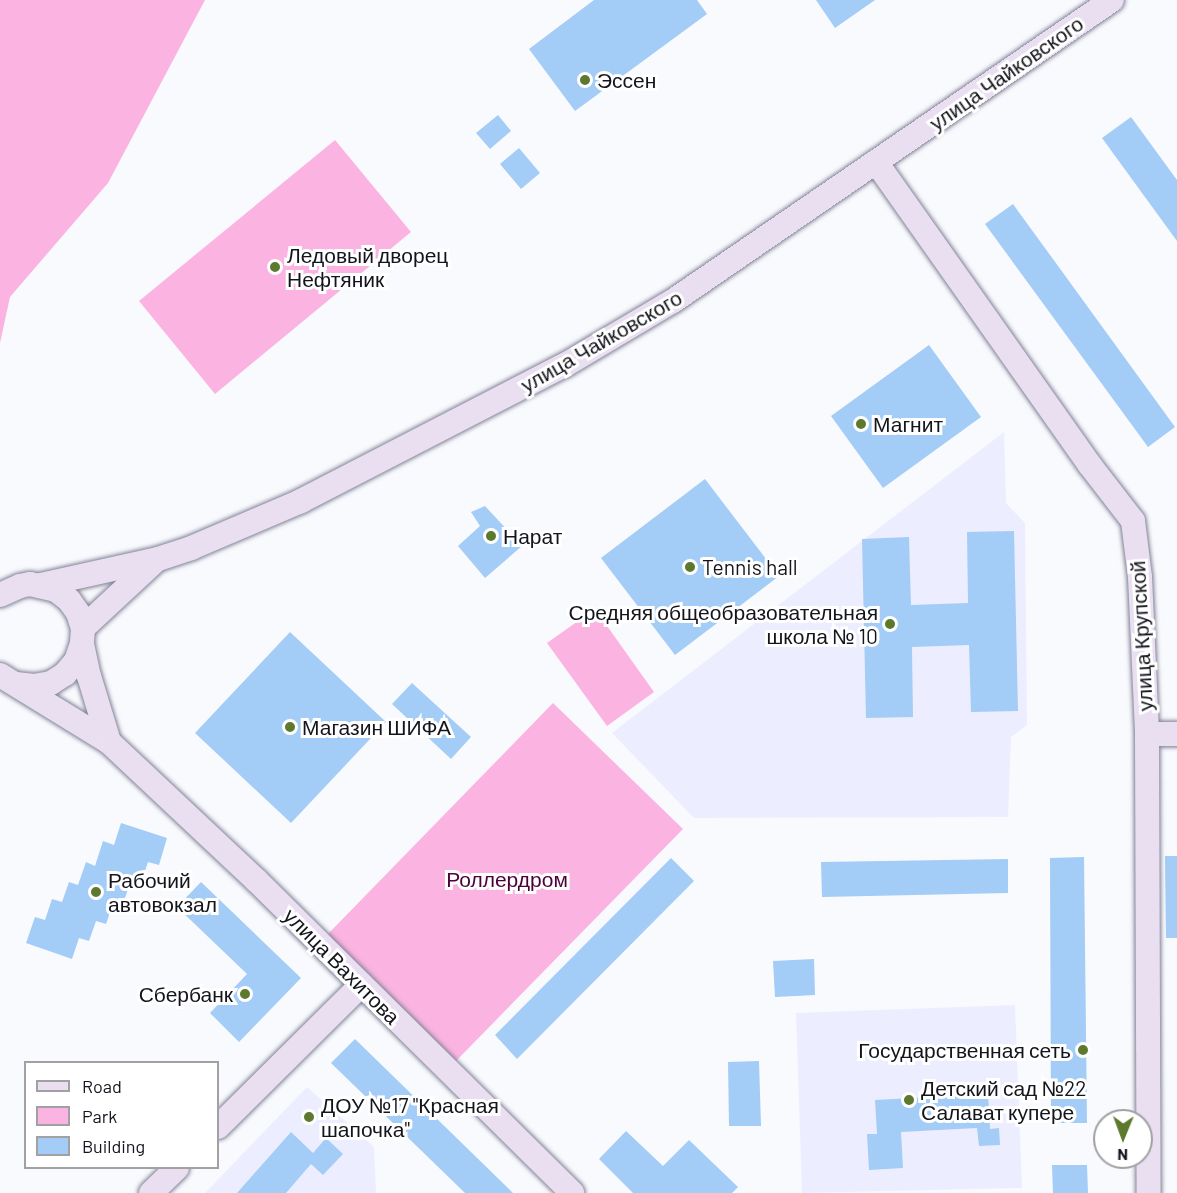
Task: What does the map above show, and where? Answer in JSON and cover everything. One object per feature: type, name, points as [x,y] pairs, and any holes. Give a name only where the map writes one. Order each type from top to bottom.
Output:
[{"type":"street","name":"улица Чайковского","points":[[0,596],[20,586],[41,585],[158,559],[301,501],[564,364],[673,301],[1112,0]]},
{"type":"street","name":"улица Крупской","points":[[876,162],[1089,464],[1133,520],[1140,577],[1147,734],[1149,1193]]},
{"type":"street","points":[[4,678],[34,686],[51,683],[65,674],[76,661],[82,636],[129,582],[158,559]]},
{"type":"street","points":[[41,585],[56,590],[69,600],[78,613],[98,711],[109,742]]},
{"type":"street","name":"улица Вахитова","points":[[4,678],[109,742],[256,880],[572,1193]]},
{"type":"street","points":[[1147,734],[1177,734]]},
{"type":"street","points":[[219,1126],[361,986]]},
{"type":"street","points":[[151,1193],[175,1169]]},
{"type":"shaded area","name":"Средняя общеобразовательная школа № 10","points":[[1004,432],[1006,503],[1025,523],[1027,725],[1011,737],[1008,817],[694,818],[612,733]]},
{"type":"shaded area","name":"Детский сад №22 Салават купере","points":[[1015,1005],[1022,1188],[802,1193],[796,1013]]},
{"type":"shaded area","name":"ДОУ №17 \"Красная шапочка\"","points":[[307,1087],[374,1147],[376,1193],[205,1193]]},
{"type":"green space","points":[[0,0],[205,0],[108,183],[10,297],[0,343]]},
{"type":"green space","name":"Ледовый дворец Нефтяник","points":[[335,140],[411,232],[215,394],[139,301]]},
{"type":"green space","points":[[595,609],[654,692],[607,726],[547,643]]},
{"type":"green space","name":"Роллердром","points":[[553,703],[683,829],[456,1061],[326,936]]},
{"type":"building","name":"Эссен","points":[[594,0],[697,0],[707,14],[575,111],[529,49]]},
{"type":"building","points":[[816,0],[875,0],[835,28]]},
{"type":"building","points":[[498,115],[511,131],[490,149],[476,133]]},
{"type":"building","points":[[1131,117],[1177,180],[1177,241],[1102,138]]},
{"type":"building","points":[[519,148],[540,173],[521,189],[500,164]]},
{"type":"building","points":[[1013,204],[1175,427],[1148,447],[985,224]]},
{"type":"building","points":[[929,345],[981,417],[883,488],[831,416]]},
{"type":"building","name":"Tennis hall","points":[[705,479],[779,576],[675,655],[601,558]]},
{"type":"building","name":"Нарат","points":[[485,506],[522,546],[485,578],[458,546],[480,526],[471,512]]},
{"type":"building","points":[[1014,531],[1018,711],[971,712],[969,645],[912,647],[913,717],[866,718],[862,539],[909,537],[911,605],[968,603],[967,532]]},
{"type":"building","name":"Магазин ШИФА","points":[[290,632],[386,722],[291,823],[195,733]]},
{"type":"building","points":[[412,683],[471,737],[451,759],[392,704]]},
{"type":"building","name":"Рабочий автовокзал","points":[[121,823],[167,838],[159,865],[148,862],[141,883],[131,880],[123,904],[114,901],[106,924],[96,921],[89,941],[79,938],[72,959],[26,943],[35,917],[45,920],[52,899],[62,902],[69,882],[78,885],[86,862],[95,866],[103,841],[114,845]]},
{"type":"building","points":[[1165,856],[1177,856],[1177,938],[1166,938]]},
{"type":"building","points":[[1084,857],[1087,1123],[1051,1123],[1050,858]]},
{"type":"building","points":[[671,858],[694,881],[517,1059],[495,1035]]},
{"type":"building","points":[[1008,859],[1008,893],[822,897],[821,862]]},
{"type":"building","points":[[201,882],[301,978],[239,1042],[210,1013],[247,974],[177,907]]},
{"type":"building","points":[[814,959],[815,995],[775,997],[773,961]]},
{"type":"building","points":[[355,1039],[513,1193],[465,1193],[331,1063]]},
{"type":"building","points":[[759,1061],[761,1126],[729,1126],[728,1062]]},
{"type":"building","points":[[988,1094],[990,1129],[999,1128],[1000,1145],[979,1146],[977,1128],[901,1132],[903,1168],[869,1170],[867,1134],[877,1134],[875,1100]]},
{"type":"building","points":[[626,1131],[663,1166],[689,1140],[738,1187],[732,1193],[633,1193],[599,1159]]},
{"type":"building","points":[[291,1132],[313,1153],[326,1138],[343,1154],[323,1175],[311,1164],[286,1193],[237,1193]]},
{"type":"building","points":[[1052,1165],[1087,1165],[1088,1193],[1053,1193]]},
{"type":"place","name":"Эссен","points":[[585,80]]},
{"type":"place","name":"Ледовый дворец Нефтяник","points":[[275,267]]},
{"type":"place","name":"Магнит","points":[[861,424]]},
{"type":"place","name":"Нарат","points":[[491,536]]},
{"type":"place","name":"Tennis hall","points":[[690,567]]},
{"type":"place","name":"Средняя общеобразовательная школа № 10","points":[[890,624]]},
{"type":"place","name":"Магазин ШИФА","points":[[290,727]]},
{"type":"place","name":"Рабочий автовокзал","points":[[96,892]]},
{"type":"place","name":"Сбербанк","points":[[245,994]]},
{"type":"place","name":"Государственная сеть","points":[[1083,1050]]},
{"type":"place","name":"Детский сад №22 Салават купере","points":[[909,1100]]},
{"type":"place","name":"ДОУ №17 \"Красная шапочка\"","points":[[309,1117]]}]
